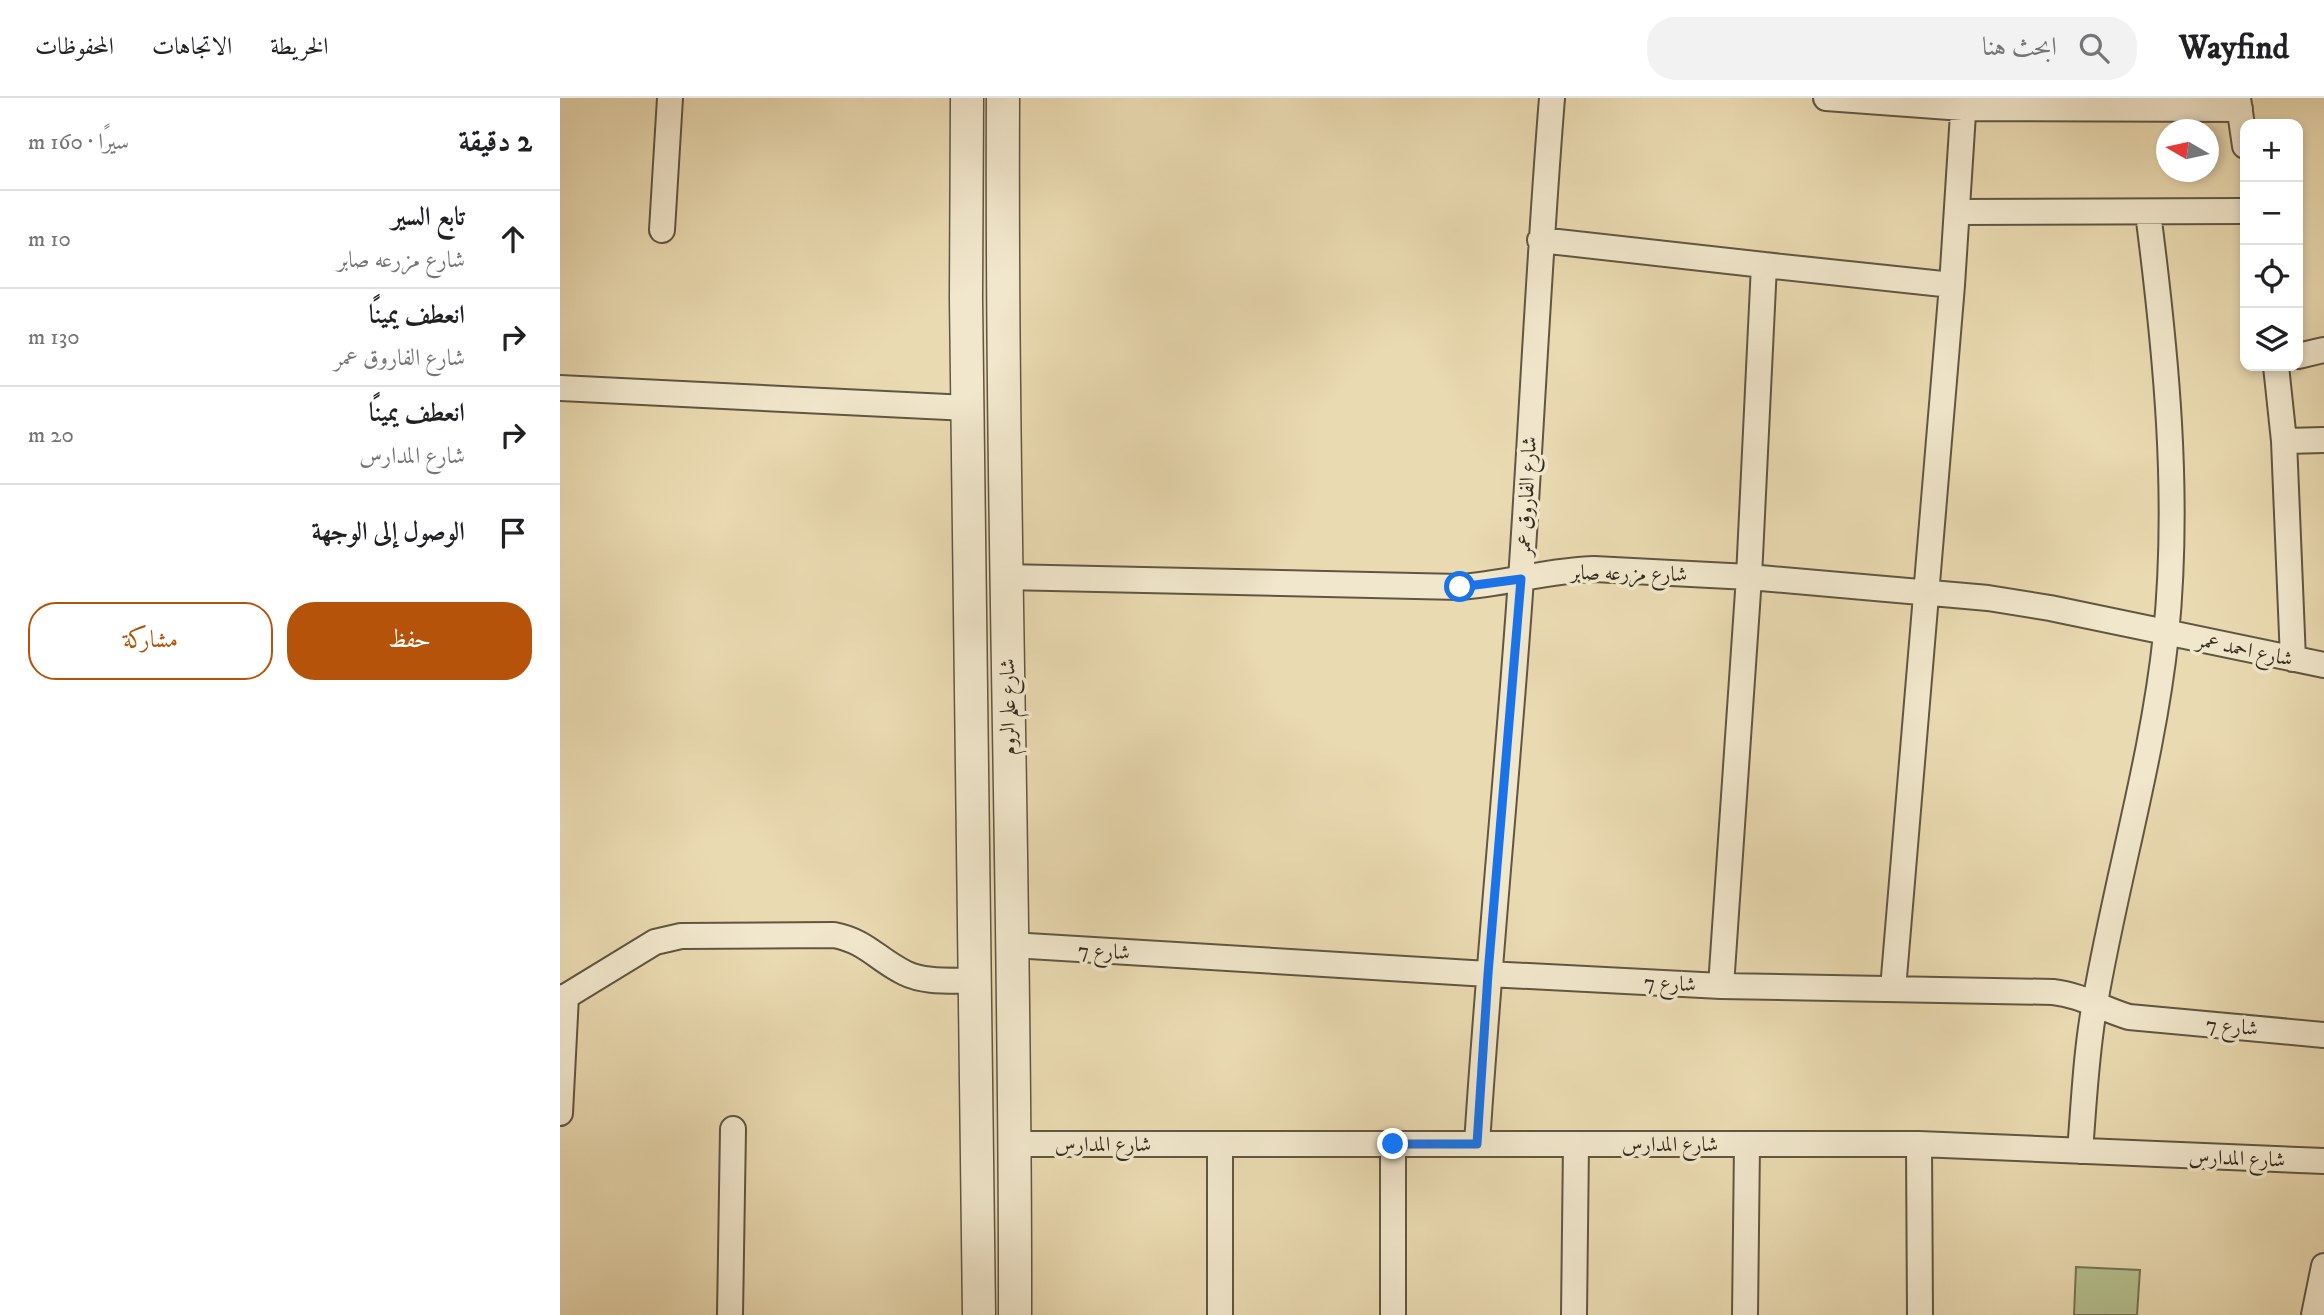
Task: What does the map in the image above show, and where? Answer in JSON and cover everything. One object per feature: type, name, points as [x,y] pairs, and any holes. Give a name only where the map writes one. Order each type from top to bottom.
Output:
[{"type":"street","points":[[662,230],[670,98]]},
{"type":"street","name":"شارع علم الروم","points":[[967,98],[966,299],[979,1315]]},
{"type":"street","name":"شارع علم الروم","points":[[1003,98],[1002,296],[1016,1144],[1015,1315]]},
{"type":"street","name":"شارع الفاروق عمر","points":[[1477,1144],[1488,974],[1521,579],[1540,240],[1552,98]]},
{"type":"street","points":[[1826,98],[1963,103],[2239,103]]},
{"type":"street","points":[[1893,989],[1952,285],[1963,103]]},
{"type":"street","points":[[1957,212],[2240,211]]},
{"type":"street","points":[[2080,1151],[2094,1004],[2152,730],[2166,633],[2170,536],[2168,416],[2159,296],[2148,213]]},
{"type":"street","points":[[1540,240],[1952,285]]},
{"type":"street","points":[[1721,986],[1749,577],[1764,265]]},
{"type":"street","points":[[966,299],[1002,296]]},
{"type":"street","points":[[2303,355],[2324,350]]},
{"type":"street","points":[[2277,371],[2284,441],[2293,659]]},
{"type":"street","points":[[560,388],[968,408]]},
{"type":"street","points":[[2284,441],[2324,440]]},
{"type":"street","name":"شارع مزرعه صابر","points":[[1006,578],[1460,587],[1545,573],[1594,569],[1749,577],[1988,598],[2050,608],[2166,633]]},
{"type":"street","name":"شارع احمد عمر","points":[[2166,633],[2324,665]]},
{"type":"street","points":[[560,1113],[563,998],[655,942],[681,936],[834,935],[851,938],[904,973],[918,978],[975,981]]},
{"type":"street","name":"شارع 7","points":[[1012,946],[1721,986],[2053,992],[2074,994],[2129,1017],[2324,1035]]},
{"type":"street","points":[[976,1048],[1014,1046]]},
{"type":"street","points":[[730,1315],[733,1129]]},
{"type":"street","name":"شارع المدارس","points":[[1016,1144],[1919,1144],[2324,1161]]},
{"type":"street","points":[[1220,1144],[1220,1315]]},
{"type":"street","points":[[1393,1144],[1393,1315]]},
{"type":"street","points":[[1574,1315],[1576,1144]]},
{"type":"street","points":[[1745,1315],[1747,1144]]},
{"type":"street","points":[[1919,1144],[1920,1315]]},
{"type":"street","points":[[2314,1315],[2324,1266]]},
{"type":"green space","points":[[2076,1267],[2140,1270],[2137,1315],[2074,1315]]},
{"type":"route","points":[[1393,1144],[1477,1144],[1488,974],[1521,579],[1460,587]]}]
